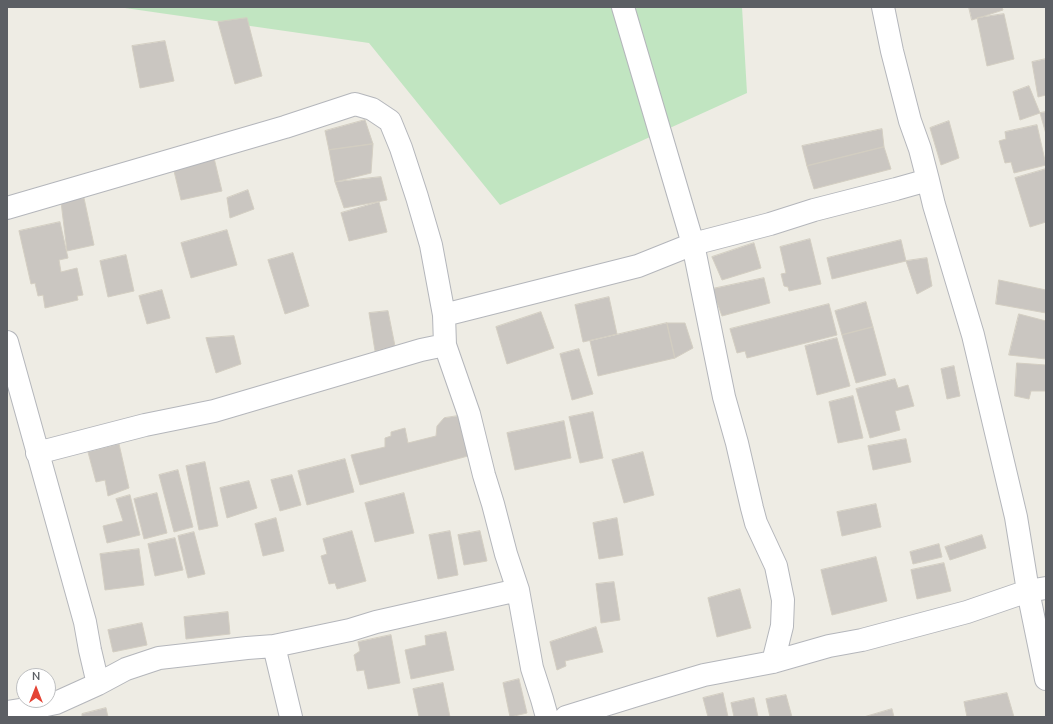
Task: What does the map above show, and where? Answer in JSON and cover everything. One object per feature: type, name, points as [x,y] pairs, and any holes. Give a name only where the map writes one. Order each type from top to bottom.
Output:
[{"type":"street","points":[[623,7],[693,244],[724,397],[756,523],[776,566],[782,600],[782,626],[773,662]]},
{"type":"street","points":[[883,7],[892,51],[910,121],[920,149],[934,205],[972,335],[1016,517],[1037,589],[1046,679]]},
{"type":"street","points":[[7,208],[285,128],[355,104],[372,109],[390,120],[401,148],[431,245],[444,315],[445,344],[468,414],[506,554],[518,590],[532,668],[547,717]]},
{"type":"street","points":[[444,315],[638,266],[693,244],[770,224],[814,210],[896,190],[928,180]]},
{"type":"street","points":[[7,342],[85,622],[98,684]]},
{"type":"street","points":[[37,453],[145,425],[214,410],[445,344]]},
{"type":"street","points":[[566,717],[637,694],[704,675],[773,662],[811,650],[862,640],[967,612],[1037,589]]},
{"type":"street","points":[[7,712],[33,713],[98,684],[126,669],[159,658],[274,646],[518,590]]},
{"type":"street","points":[[274,646],[291,717]]},
{"type":"green space","points":[[118,7],[742,7],[747,93],[500,205],[369,43]]},
{"type":"building","points":[[969,7],[1002,7],[1003,10],[972,20]]},
{"type":"building","points":[[1004,14],[1014,59],[987,66],[977,18]]},
{"type":"building","points":[[247,18],[262,76],[235,84],[218,22]]},
{"type":"building","points":[[165,41],[174,81],[140,88],[132,46]]},
{"type":"building","points":[[1046,59],[1046,95],[1038,97],[1032,62]]},
{"type":"building","points":[[1029,86],[1040,113],[1020,120],[1013,92]]},
{"type":"building","points":[[1046,112],[1046,134],[1040,113]]},
{"type":"building","points":[[365,120],[373,144],[329,150],[325,131]]},
{"type":"building","points":[[949,121],[959,158],[941,165],[930,128]]},
{"type":"building","points":[[1037,125],[1046,165],[1014,173],[1011,162],[1005,163],[999,141],[1006,139],[1005,132]]},
{"type":"building","points":[[882,129],[884,147],[807,166],[802,146]]},
{"type":"building","points":[[373,144],[371,173],[335,182],[329,150]]},
{"type":"building","points":[[884,147],[891,169],[814,189],[807,166]]},
{"type":"building","points":[[214,158],[222,191],[181,200],[173,167]]},
{"type":"building","points":[[1046,169],[1046,222],[1030,227],[1015,178]]},
{"type":"building","points":[[381,177],[387,200],[344,208],[335,182]]},
{"type":"building","points":[[248,190],[254,209],[230,218],[227,198]]},
{"type":"building","points":[[84,198],[94,245],[67,251],[61,202]]},
{"type":"building","points":[[379,202],[387,232],[349,241],[341,213]]},
{"type":"building","points":[[60,222],[68,258],[59,260],[61,272],[77,268],[83,295],[77,296],[78,300],[45,308],[43,295],[38,296],[35,283],[31,284],[19,231]]},
{"type":"building","points":[[227,230],[237,265],[191,278],[181,243]]},
{"type":"building","points":[[810,239],[821,284],[789,291],[788,287],[784,286],[781,274],[786,273],[780,247]]},
{"type":"building","points":[[901,240],[906,261],[832,279],[827,258]]},
{"type":"building","points":[[754,243],[761,268],[722,280],[712,257]]},
{"type":"building","points":[[293,253],[309,306],[285,314],[268,260]]},
{"type":"building","points":[[126,255],[134,291],[108,297],[100,261]]},
{"type":"building","points":[[927,258],[932,286],[917,294],[906,261]]},
{"type":"building","points":[[764,278],[770,303],[722,316],[712,289]]},
{"type":"building","points":[[999,280],[1046,290],[1046,313],[996,304]]},
{"type":"building","points":[[162,290],[170,318],[147,324],[139,296]]},
{"type":"building","points":[[609,297],[617,334],[583,342],[575,305]]},
{"type":"building","points":[[866,302],[873,327],[842,335],[835,311]]},
{"type":"building","points":[[829,304],[837,335],[747,358],[745,351],[737,353],[730,329]]},
{"type":"building","points":[[388,311],[395,346],[375,351],[369,313]]},
{"type":"building","points":[[541,312],[554,348],[507,364],[496,327]]},
{"type":"building","points":[[1019,314],[1046,321],[1046,359],[1009,355]]},
{"type":"building","points":[[667,323],[675,358],[598,376],[590,341]]},
{"type":"building","points":[[667,323],[685,323],[693,348],[675,358]]},
{"type":"building","points":[[873,327],[886,375],[856,383],[842,335]]},
{"type":"building","points":[[234,336],[241,364],[216,373],[206,338]]},
{"type":"building","points":[[837,338],[850,386],[817,395],[805,346]]},
{"type":"building","points":[[579,349],[593,394],[572,400],[560,354]]},
{"type":"building","points":[[1017,363],[1046,365],[1046,391],[1031,391],[1029,399],[1015,396]]},
{"type":"building","points":[[954,366],[960,396],[947,399],[941,369]]},
{"type":"building","points":[[895,379],[898,388],[908,385],[914,406],[895,411],[900,430],[870,438],[856,389]]},
{"type":"building","points":[[853,396],[863,438],[838,443],[829,402]]},
{"type":"building","points":[[593,412],[603,458],[580,463],[569,417]]},
{"type":"building","points":[[458,416],[468,456],[360,485],[351,455],[385,447],[385,438],[391,436],[391,432],[405,428],[408,443],[436,436],[437,426],[444,418]]},
{"type":"building","points":[[564,421],[571,458],[515,470],[507,433]]},
{"type":"building","points":[[906,439],[911,462],[873,470],[868,446]]},
{"type":"building","points":[[119,444],[129,488],[108,496],[105,480],[96,482],[88,452]]},
{"type":"building","points":[[643,452],[654,495],[624,503],[612,460]]},
{"type":"building","points":[[345,459],[354,492],[307,505],[298,471]]},
{"type":"building","points":[[205,462],[218,526],[199,530],[186,466]]},
{"type":"building","points":[[178,470],[193,527],[174,532],[159,475]]},
{"type":"building","points":[[292,475],[301,505],[280,511],[271,480]]},
{"type":"building","points":[[249,481],[257,508],[227,518],[220,488]]},
{"type":"building","points":[[157,493],[167,533],[144,539],[134,499]]},
{"type":"building","points":[[404,493],[414,533],[375,542],[365,503]]},
{"type":"building","points":[[130,495],[140,535],[107,543],[103,526],[123,521],[116,499]]},
{"type":"building","points":[[876,504],[881,527],[842,536],[837,512]]},
{"type":"building","points":[[276,518],[284,551],[263,556],[255,524]]},
{"type":"building","points":[[617,518],[623,555],[599,559],[593,523]]},
{"type":"building","points":[[352,531],[366,581],[337,589],[335,583],[329,584],[321,556],[327,554],[323,539]]},
{"type":"building","points":[[450,531],[458,575],[438,579],[429,535]]},
{"type":"building","points":[[480,531],[487,561],[464,565],[458,535]]},
{"type":"building","points":[[194,532],[205,574],[188,578],[178,536]]},
{"type":"building","points":[[982,535],[986,548],[950,560],[945,547]]},
{"type":"building","points":[[175,538],[183,570],[155,576],[148,544]]},
{"type":"building","points":[[939,544],[942,557],[913,564],[910,552]]},
{"type":"building","points":[[139,549],[144,585],[105,590],[100,554]]},
{"type":"building","points":[[876,557],[887,601],[832,615],[821,570]]},
{"type":"building","points":[[944,563],[951,591],[917,599],[911,570]]},
{"type":"building","points":[[614,582],[620,620],[601,623],[596,584]]},
{"type":"building","points":[[740,589],[751,628],[717,637],[708,598]]},
{"type":"building","points":[[228,612],[230,634],[186,639],[184,617]]},
{"type":"building","points":[[142,623],[147,645],[113,652],[108,630]]},
{"type":"building","points":[[596,627],[603,652],[565,661],[566,666],[557,670],[550,642]]},
{"type":"building","points":[[446,632],[454,670],[411,679],[405,650],[426,645],[425,636]]},
{"type":"building","points":[[391,635],[400,683],[368,689],[364,670],[357,671],[354,655],[360,651],[358,642]]},
{"type":"building","points":[[519,679],[527,713],[510,717],[503,683]]},
{"type":"building","points":[[443,683],[450,717],[419,717],[413,689]]},
{"type":"building","points":[[723,693],[728,717],[708,717],[703,698]]},
{"type":"building","points":[[1007,693],[1014,717],[967,717],[964,702]]},
{"type":"building","points":[[786,695],[792,717],[770,717],[766,699]]},
{"type":"building","points":[[754,698],[758,717],[734,717],[731,703]]},
{"type":"building","points":[[106,708],[108,717],[82,717],[82,714]]},
{"type":"building","points":[[892,709],[894,717],[864,717]]}]
